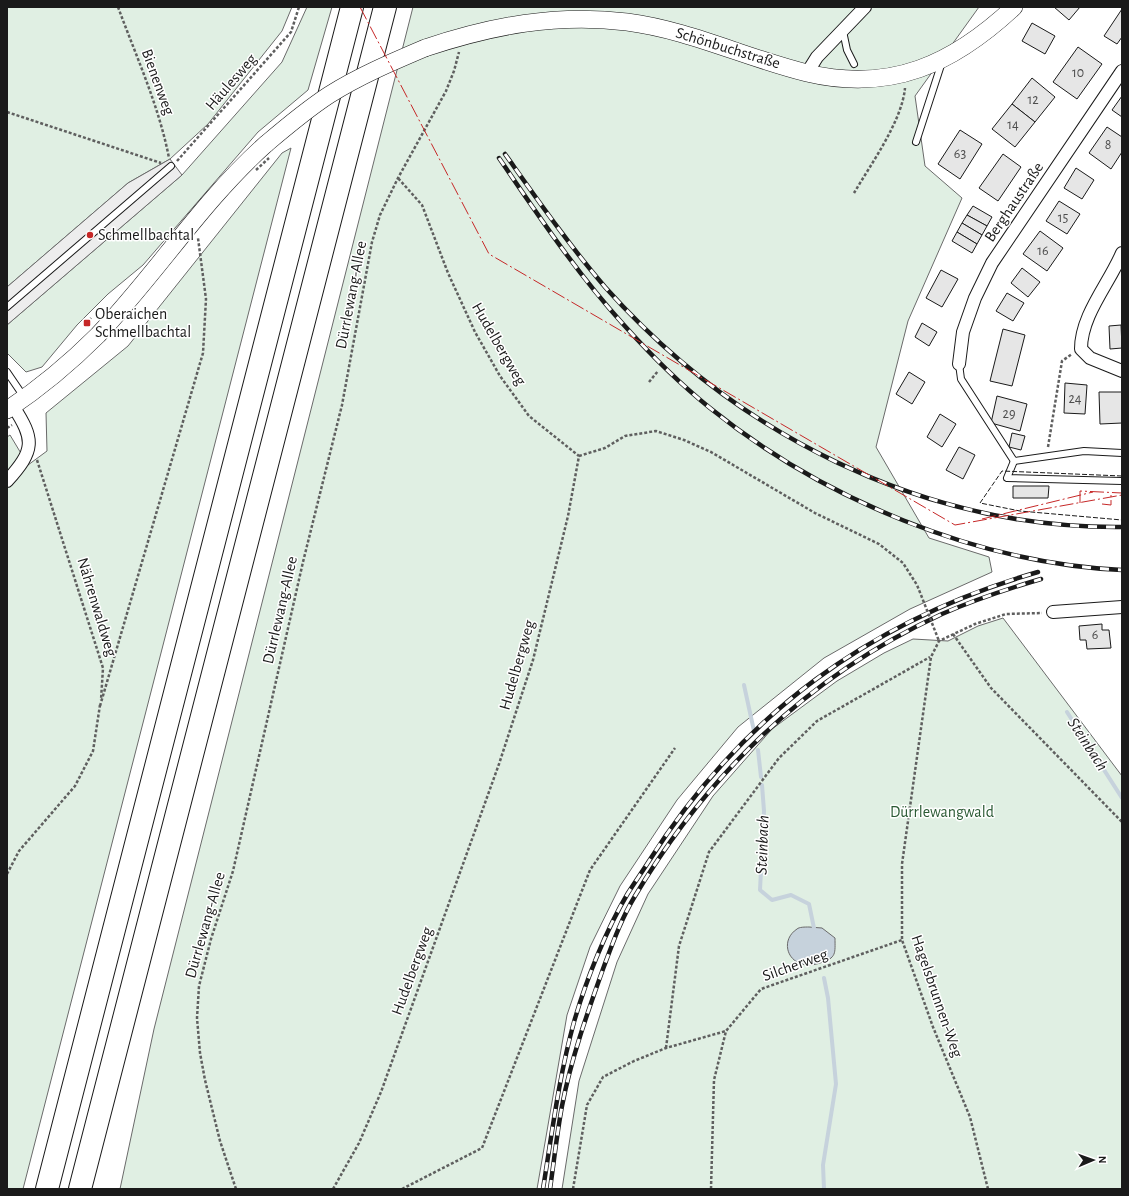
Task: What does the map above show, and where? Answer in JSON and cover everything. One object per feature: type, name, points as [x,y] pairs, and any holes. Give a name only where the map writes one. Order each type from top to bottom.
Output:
[{"type":"highway","points":[[47,1189],[352,7]]},
{"type":"highway","points":[[80,1189],[385,7]]},
{"type":"main road","name":"Schönbuchstraße","points":[[15,404],[68,363],[99,333],[217,193],[266,144],[300,115],[340,88],[382,66],[425,48],[485,30],[514,24],[589,16],[666,29],[807,73],[844,78],[886,77],[904,74],[942,60],[972,43],[1014,7]]},
{"type":"street","points":[[807,73],[817,57],[866,7]]},
{"type":"street","name":"Berghaustraße","points":[[959,364],[963,332],[975,298],[992,263],[1122,70]]},
{"type":"street","points":[[1122,253],[1114,272],[1086,322],[1081,337],[1081,349],[1090,358],[1122,370]]},
{"type":"street","points":[[7,481],[24,459],[30,445],[23,422],[15,404]]},
{"type":"street","points":[[1054,612],[1122,607]]},
{"type":"lane","points":[[843,31],[847,50],[854,64]]},
{"type":"lane","points":[[916,142],[942,60]]},
{"type":"lane","points":[[7,307],[171,166]]},
{"type":"lane","points":[[959,364],[961,379],[1014,461]]},
{"type":"lane","points":[[7,372],[15,404]]},
{"type":"lane","points":[[1014,461],[1084,451],[1122,453]]},
{"type":"lane","points":[[1014,461],[1007,478],[1122,481]]},
{"type":"path","name":"Bienenweg","points":[[118,7],[165,138],[171,166]]},
{"type":"path","name":"Häulesweg","points":[[171,166],[184,155],[291,32],[300,7]]},
{"type":"path","name":"Dürrlewang-Allee","points":[[236,1189],[220,1141],[204,1080],[197,1018],[199,986],[211,939],[233,871],[303,562],[342,405],[372,242],[380,216],[398,178],[446,91],[454,71],[460,49]]},
{"type":"path","points":[[854,193],[883,143],[903,101],[904,74]]},
{"type":"path","points":[[7,112],[171,166]]},
{"type":"path","name":"Hudelbergweg","points":[[332,1189],[358,1143],[381,1092],[499,764],[533,660],[568,516],[579,456],[529,416],[500,376],[475,332],[448,273],[422,206],[398,178]]},
{"type":"path","points":[[100,706],[203,353],[206,300],[198,237]]},
{"type":"path","points":[[1046,457],[1062,360],[1081,349]]},
{"type":"path","points":[[649,382],[658,371]]},
{"type":"path","points":[[579,456],[605,448],[626,436],[656,431],[684,440],[711,452],[814,513],[879,544],[903,563],[917,585],[939,640],[975,624],[1006,614],[1054,612]]},
{"type":"path","name":"Nährenwaldweg","points":[[7,874],[19,851],[75,786],[93,751],[100,706],[103,668],[38,463],[30,445]]},
{"type":"path","points":[[953,634],[991,688],[1122,822]]},
{"type":"path","name":"Hagelsbrunnen-Weg","points":[[939,640],[931,656],[902,864],[902,940],[933,1027],[970,1117],[988,1189]]},
{"type":"path","points":[[666,1048],[679,946],[709,852],[779,758],[816,721],[931,656]]},
{"type":"path","points":[[402,1189],[482,1148],[590,870],[675,748]]},
{"type":"path","name":"Silcherweg","points":[[712,1189],[714,1080],[726,1031],[761,990],[902,940]]},
{"type":"path","points":[[573,1189],[587,1105],[603,1077],[634,1061],[666,1048],[726,1031]]},
{"type":"green space","points":[[7,7],[292,7],[282,31],[208,124],[170,159],[128,183],[7,287]]},
{"type":"green space","points":[[307,7],[332,7],[308,90],[258,132],[143,265],[108,294],[77,325],[42,367],[26,372],[7,353],[7,325],[182,175],[282,62]]},
{"type":"green space","points":[[413,7],[979,7],[915,96],[925,166],[962,198],[908,321],[876,447],[929,538],[989,557],[992,572],[910,609],[824,658],[738,727],[677,800],[620,886],[590,947],[567,1015],[537,1189],[120,1189],[154,1029]]},
{"type":"green space","points":[[291,148],[23,1189],[7,1189],[7,437],[10,435],[28,465],[47,451],[46,413],[128,346],[282,153]]},
{"type":"green space","name":"Dürrlewangwald","points":[[1003,618],[1122,776],[1122,1189],[562,1189],[579,1081],[617,962],[648,894],[713,796],[772,729],[837,681],[884,653],[913,639],[948,641],[978,626]]},
{"type":"shaded area","name":"Schmellbachtal","points":[[170,159],[182,175],[7,325],[7,287],[128,183]]},
{"type":"shaded area","points":[[798,928],[822,928],[835,938],[835,951],[830,959],[810,965],[801,964],[794,960],[790,955],[788,941],[791,935]]},
{"type":"building","points":[[1054,7],[1080,7],[1069,20]]},
{"type":"building","points":[[1122,9],[1122,37],[1117,44],[1104,36]]},
{"type":"building","points":[[1032,23],[1055,36],[1045,54],[1022,41]]},
{"type":"building","points":[[1078,47],[1102,64],[1077,99],[1053,82]]},
{"type":"building","points":[[1032,78],[1055,97],[1035,122],[1012,104]]},
{"type":"building","points":[[1122,96],[1122,117],[1112,110]]},
{"type":"building","points":[[1012,104],[1035,122],[1015,147],[992,129]]},
{"type":"building","points":[[1107,127],[1122,137],[1122,152],[1111,169],[1089,153]]},
{"type":"building","points":[[960,130],[982,144],[960,179],[938,164]]},
{"type":"building","points":[[1003,154],[1021,167],[998,201],[979,188]]},
{"type":"building","points":[[1076,168],[1094,180],[1082,199],[1064,188]]},
{"type":"building","points":[[1059,201],[1080,214],[1067,234],[1046,221]]},
{"type":"building","points":[[973,206],[992,217],[987,226],[967,215]]},
{"type":"building","points":[[967,215],[987,226],[982,235],[962,223]]},
{"type":"building","points":[[962,223],[982,235],[977,244],[957,232]]},
{"type":"building","points":[[1040,231],[1063,248],[1047,271],[1023,254]]},
{"type":"building","points":[[957,232],[977,244],[972,253],[952,241]]},
{"type":"building","points":[[1022,268],[1040,282],[1028,297],[1011,283]]},
{"type":"building","points":[[941,270],[958,279],[942,307],[926,298]]},
{"type":"building","points":[[1007,293],[1024,303],[1013,321],[996,311]]},
{"type":"building","points":[[922,323],[937,332],[929,346],[915,337]]},
{"type":"building","points":[[1121,325],[1122,348],[1110,349],[1109,326]]},
{"type":"building","points":[[1003,329],[1025,335],[1012,386],[990,381]]},
{"type":"building","points":[[909,372],[925,382],[912,404],[896,394]]},
{"type":"building","points":[[1065,383],[1087,385],[1085,414],[1064,413]]},
{"type":"building","points":[[1099,392],[1122,392],[1122,423],[1100,424]]},
{"type":"building","points":[[997,396],[1027,404],[1020,431],[991,423]]},
{"type":"building","points":[[940,414],[956,424],[942,447],[927,437]]},
{"type":"building","points":[[1012,433],[1025,436],[1021,450],[1009,447]]},
{"type":"building","points":[[959,447],[975,455],[963,479],[946,470]]},
{"type":"building","points":[[1013,486],[1049,486],[1048,498],[1013,498]]},
{"type":"building","points":[[1102,624],[1102,630],[1109,630],[1111,648],[1087,649],[1086,640],[1080,640],[1079,626]]},
{"type":"waterway","name":"Steinbach","points":[[744,685],[754,731]]},
{"type":"waterway","name":"Steinbach","points":[[1067,712],[1122,798]]},
{"type":"waterway","name":"Steinbach","points":[[758,750],[761,777]]},
{"type":"waterway","name":"Steinbach","points":[[762,785],[764,811],[760,890],[772,900],[791,895],[809,904],[815,933]]},
{"type":"waterway","name":"Steinbach","points":[[824,978],[828,998],[836,1084],[823,1165],[824,1189]]},
{"type":"railway","points":[[505,154],[541,205],[605,287],[657,340],[713,387],[774,428],[838,463],[906,491],[976,511],[1048,523],[1122,527]]},
{"type":"railway","points":[[499,158],[573,264],[623,324],[654,357],[687,388],[710,408],[754,441],[802,471],[852,497],[904,520],[957,540],[1012,555],[1067,565],[1122,570]]},
{"type":"railway","points":[[543,1189],[564,1063],[584,989],[604,939],[620,907],[649,861],[686,808],[726,761],[769,718],[816,679],[866,646],[920,617],[977,592],[1038,572]]},
{"type":"railway","points":[[550,1189],[560,1116],[570,1071],[585,1020],[610,951],[621,923],[635,896],[664,851],[696,808],[730,768],[767,731],[806,697],[849,666],[894,639],[942,614],[991,595],[1041,579]]},
{"type":"fence","points":[[1122,476],[1002,471],[980,503],[1020,511],[1122,520]]},
{"type":"power","points":[[360,7],[489,254],[955,525],[1122,495]]},
{"type":"power","points":[[1080,503],[1080,491],[1122,493]]},
{"type":"power","points":[[982,519],[1093,492]]},
{"type":"power","points":[[1102,504],[1111,505],[1111,495]]},
{"type":"place","name":"Schmellbachtal","points":[[90,235]]},
{"type":"place","name":"Oberaichen Schmellbachtal","points":[[87,323]]}]
